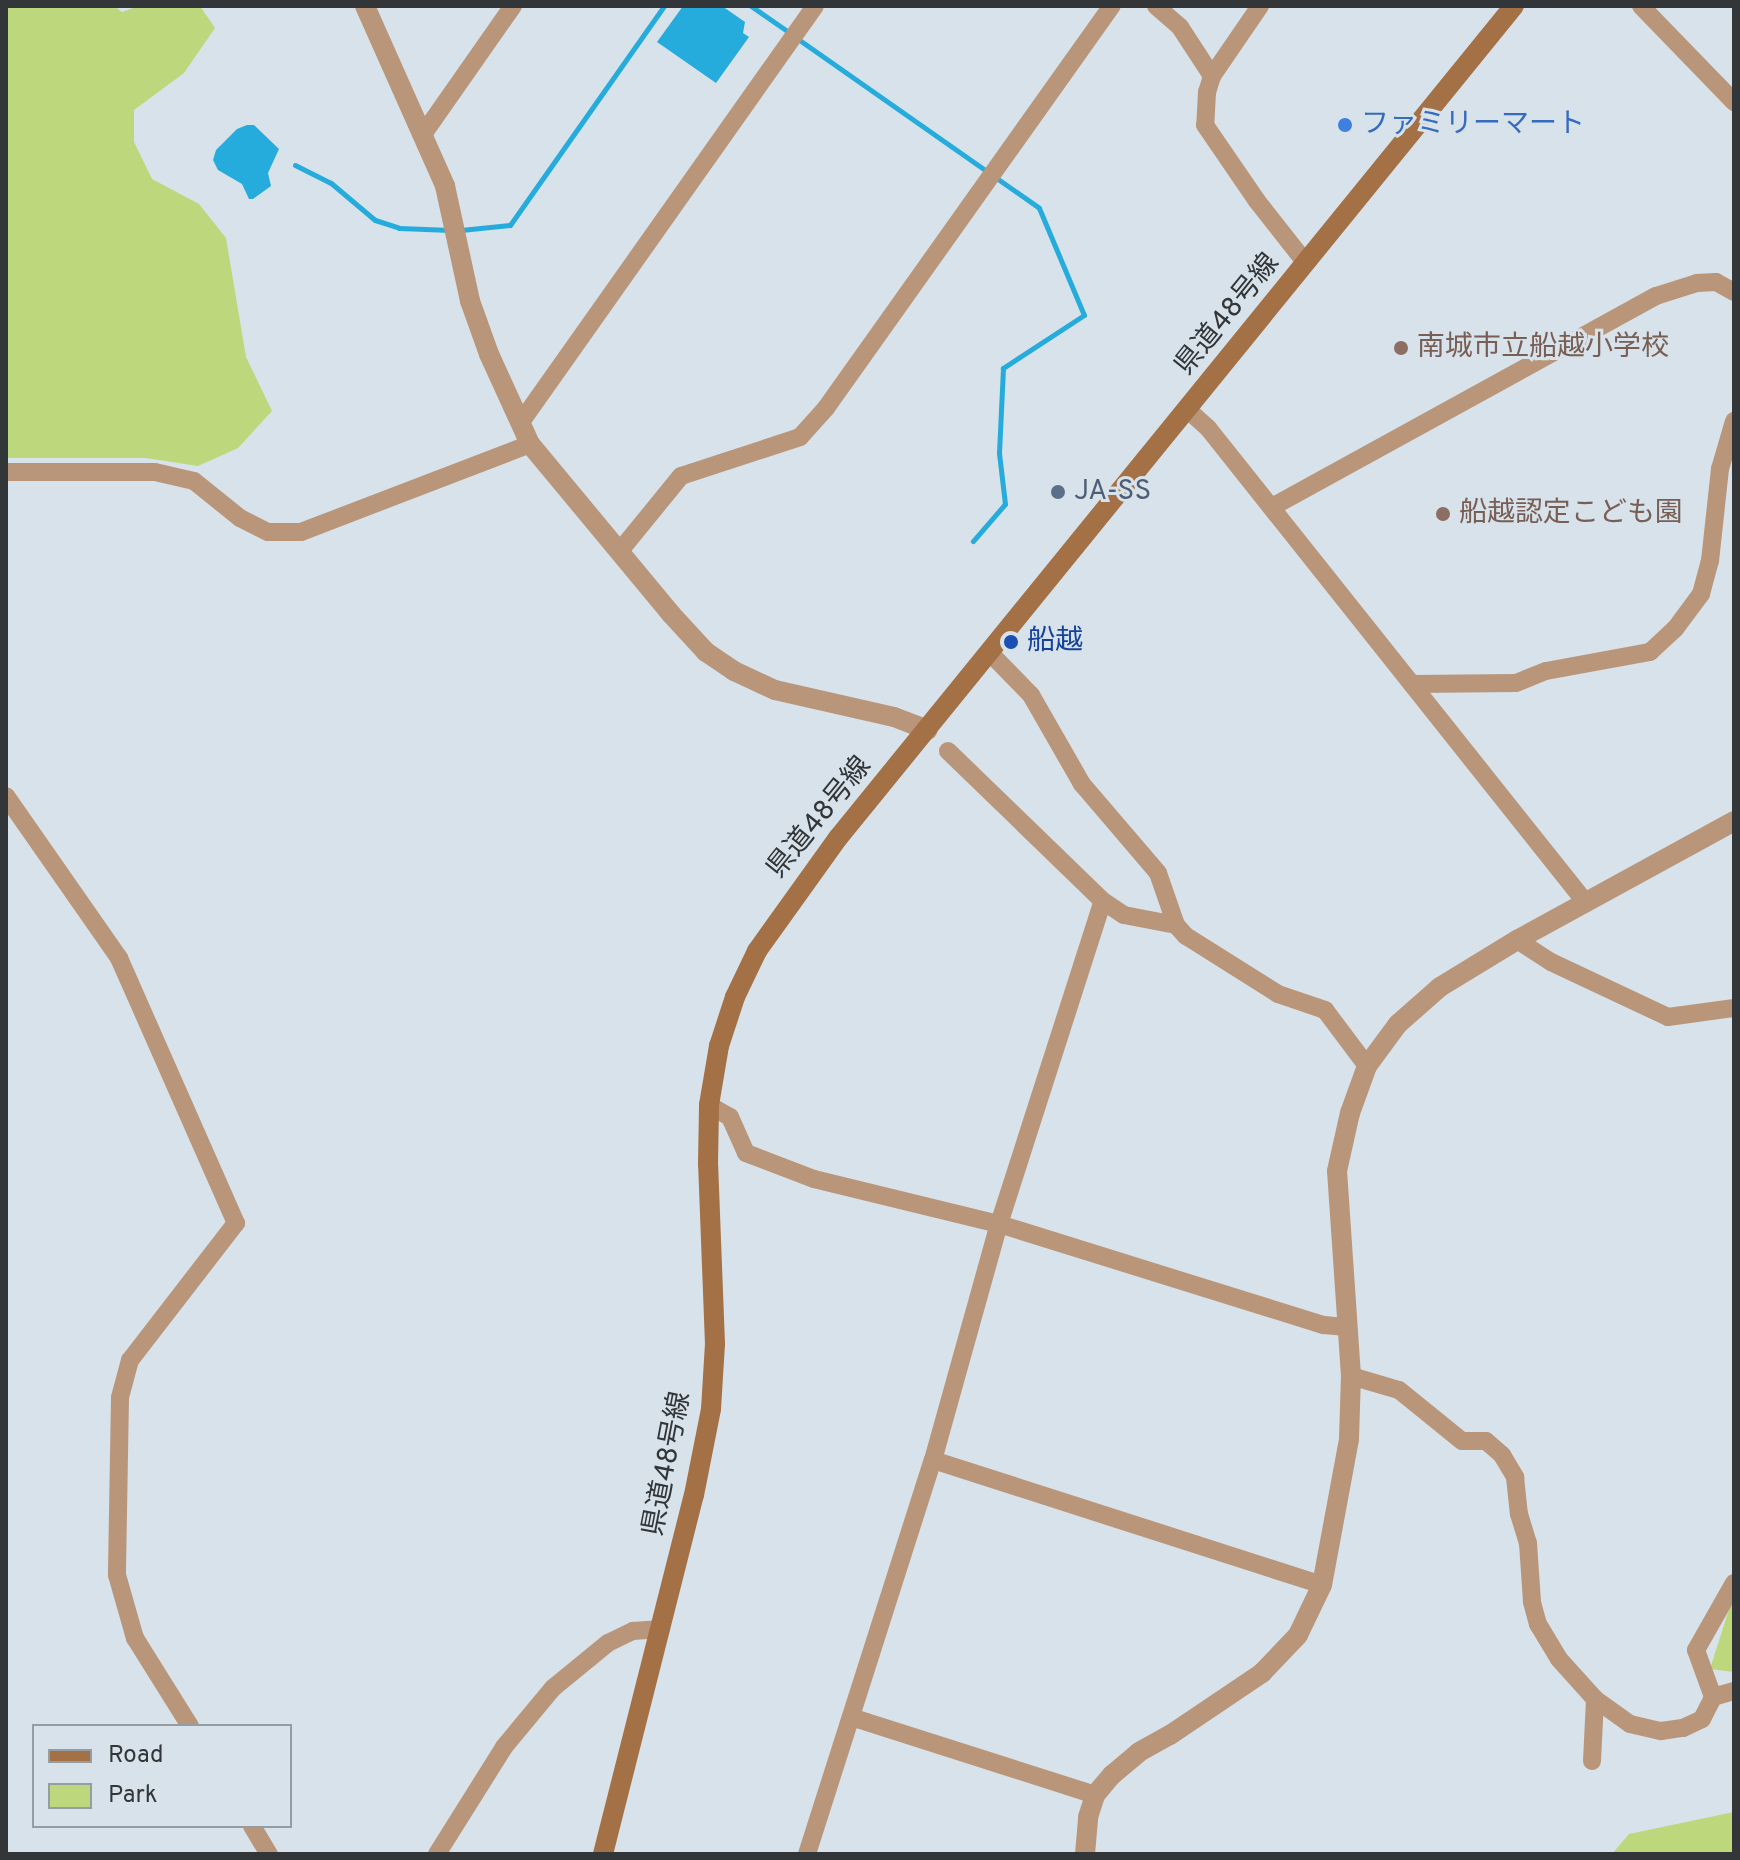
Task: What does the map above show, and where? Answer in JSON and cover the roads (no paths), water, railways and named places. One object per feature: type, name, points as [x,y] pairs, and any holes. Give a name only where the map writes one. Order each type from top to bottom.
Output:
[{"type":"main road","name":"県道48号線","points":[[603,1854],[694,1495],[711,1409],[715,1344],[709,1105],[719,1046],[735,997],[757,951],[812,873],[1514,6]]},
{"type":"street","points":[[365,6],[445,186],[470,301],[489,354],[530,444],[706,652],[734,671],[775,690],[894,717],[928,730]]},
{"type":"street","points":[[424,133],[513,6]]},
{"type":"street","points":[[521,422],[815,6]]},
{"type":"street","points":[[619,552],[681,476],[800,437],[818,418],[1112,6]]},
{"type":"street","points":[[1156,6],[1180,27],[1212,76]]},
{"type":"street","points":[[1260,6],[1212,76],[1207,92],[1205,125],[1210,137],[1305,262]]},
{"type":"street","points":[[1641,6],[1734,102]]},
{"type":"street","points":[[1272,507],[1656,296],[1707,282],[1716,282],[1734,292]]},
{"type":"street","points":[[1188,410],[1208,428],[1272,507],[1586,903]]},
{"type":"street","points":[[1412,684],[1516,683],[1546,671],[1650,652],[1675,629],[1701,594],[1710,561],[1720,469],[1734,421]]},
{"type":"street","points":[[6,472],[155,472],[194,481],[240,518],[268,532],[301,532],[530,444]]},
{"type":"street","points":[[990,653],[1031,695],[1082,784],[1158,873],[1176,925],[1186,936],[1278,994],[1325,1010],[1367,1066]]},
{"type":"street","points":[[948,751],[1026,822],[1103,901],[1124,915],[1176,925]]},
{"type":"street","points":[[6,796],[119,958],[236,1223],[130,1360],[120,1398],[117,1575],[135,1638],[189,1724]]},
{"type":"street","points":[[1085,1854],[1088,1817],[1095,1795],[1139,1752],[1170,1735],[1262,1673],[1298,1635],[1322,1585],[1349,1439],[1351,1376],[1337,1171],[1350,1113],[1367,1066],[1398,1024],[1420,1002],[1517,940],[1734,821]]},
{"type":"street","points":[[807,1854],[933,1460],[999,1224],[1103,901]]},
{"type":"street","points":[[1517,940],[1551,962],[1668,1017],[1734,1008]]},
{"type":"street","points":[[709,1105],[730,1117],[746,1153],[814,1179],[999,1224],[1324,1325],[1346,1327]]},
{"type":"street","points":[[1351,1376],[1399,1390],[1462,1441],[1486,1441],[1502,1455],[1515,1477],[1519,1514],[1528,1543],[1532,1602],[1538,1624],[1559,1659],[1595,1699],[1630,1724],[1661,1731],[1683,1728],[1702,1719],[1713,1697],[1696,1650],[1734,1583]]},
{"type":"street","points":[[933,1460],[1322,1585]]},
{"type":"street","points":[[437,1854],[504,1747],[553,1688],[608,1643],[633,1631],[661,1629]]},
{"type":"street","points":[[1713,1697],[1734,1691]]},
{"type":"street","points":[[1592,1761],[1595,1699]]},
{"type":"street","points":[[851,1717],[1095,1795]]},
{"type":"street","points":[[253,1828],[269,1854]]},
{"type":"water","points":[[683,6],[722,6],[745,22],[743,33],[749,37],[716,83],[657,42]]},
{"type":"water","points":[[254,125],[279,149],[268,173],[271,186],[253,199],[249,199],[242,184],[218,170],[213,160],[216,150],[237,129]]},
{"type":"waterway","points":[[461,230],[510,225],[664,6]]},
{"type":"waterway","points":[[751,6],[790,33]]},
{"type":"waterway","points":[[798,39],[1039,208],[1084,315],[1003,368],[999,453],[1005,504],[973,541]]},
{"type":"waterway","points":[[295,165],[331,183],[375,220],[399,228],[451,230]]},
{"type":"place","name":"ファミリーマート","points":[[1345,125]]},
{"type":"place","name":"南城市立船越小学校","points":[[1401,348]]},
{"type":"place","name":"JA-SS","points":[[1058,492]]},
{"type":"place","name":"船越認定こども園","points":[[1443,514]]},
{"type":"place","name":"船越","points":[[1011,642]]}]
